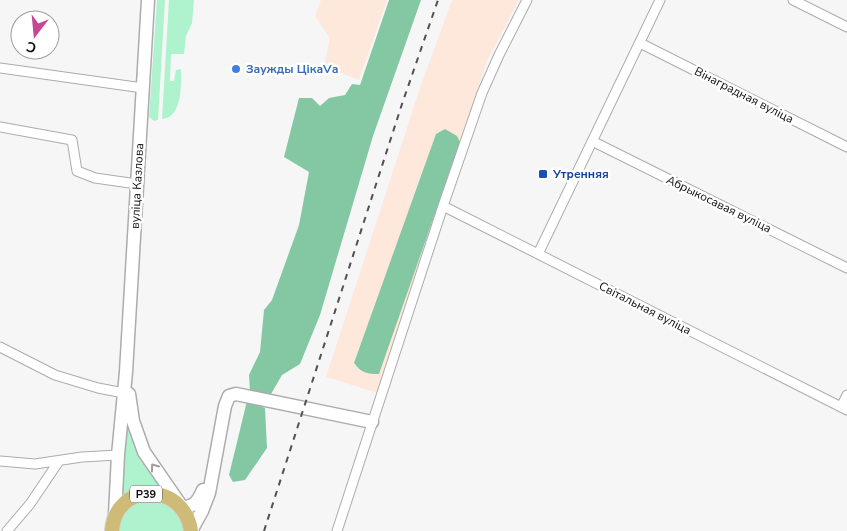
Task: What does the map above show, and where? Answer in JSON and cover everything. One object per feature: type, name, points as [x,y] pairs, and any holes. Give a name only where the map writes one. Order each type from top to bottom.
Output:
[{"type":"main road","name":"вуліца Казлова","points":[[126,372],[148,0]]},
{"type":"main road","points":[[114,522],[126,372]]},
{"type":"main road","points":[[126,372],[130,406],[138,438],[151,464],[182,507],[190,522],[191,531]]},
{"type":"main road","points":[[191,531],[206,504],[225,406],[228,397],[231,395],[236,394],[372,422]]},
{"type":"main road","points":[[182,507],[188,507],[197,502],[212,468]]},
{"type":"main road","name":"Р39","points":[[103,531],[114,522],[122,506],[130,499],[141,494],[163,495],[173,499],[182,507]]},
{"type":"street","points":[[337,531],[443,206],[482,93],[527,0]]},
{"type":"street","points":[[538,254],[660,0]]},
{"type":"street","points":[[793,0],[847,27]]},
{"type":"street","name":"Вінаградная вуліца","points":[[640,43],[847,147]]},
{"type":"street","points":[[0,68],[143,88]]},
{"type":"street","points":[[0,127],[72,140],[77,170],[95,178],[137,184]]},
{"type":"street","name":"Абрыкосавая вуліца","points":[[592,141],[847,268]]},
{"type":"street","name":"Світальная вуліца","points":[[443,206],[844,408]]},
{"type":"street","points":[[0,347],[56,375],[98,388],[124,393]]},
{"type":"street","points":[[844,408],[847,395]]},
{"type":"street","points":[[0,462],[36,464],[118,455]]},
{"type":"street","points":[[6,531],[30,504],[60,461]]},
{"type":"shaded area","points":[[321,0],[387,0],[359,80],[324,66],[330,38],[315,16]]},
{"type":"shaded area","points":[[452,0],[519,0],[487,61],[378,393],[326,377],[420,88]]},
{"type":"green space","points":[[157,0],[165,0],[158,120],[154,121],[149,117]]},
{"type":"green space","points":[[169,0],[194,0],[192,23],[186,36],[184,54],[171,54],[170,81],[174,81],[176,70],[181,69],[179,99],[174,112],[169,117],[162,119]]},
{"type":"green space","points":[[389,0],[421,0],[373,136],[320,315],[300,364],[282,375],[271,394],[250,392],[249,375],[260,352],[264,310],[272,300],[299,225],[309,172],[284,157],[299,98],[312,98],[320,106],[329,98],[345,95],[352,84],[360,85]]},
{"type":"green space","points":[[445,129],[457,136],[460,142],[379,374],[371,374],[359,369],[354,363],[436,134]]},
{"type":"green space","points":[[247,401],[265,408],[267,448],[245,480],[233,482],[229,475]]},
{"type":"green space","points":[[127,424],[140,459],[160,485],[138,489],[124,496],[121,495],[124,426]]},
{"type":"green space","points":[[153,499],[170,506],[178,513],[185,531],[118,531],[123,518],[130,508],[139,502]]},
{"type":"railway","points":[[264,531],[402,104],[438,0]]},
{"type":"place","name":"Заужды ЦікаVа","points":[[236,69]]},
{"type":"place","name":"Утренняя","points":[[543,174]]}]
